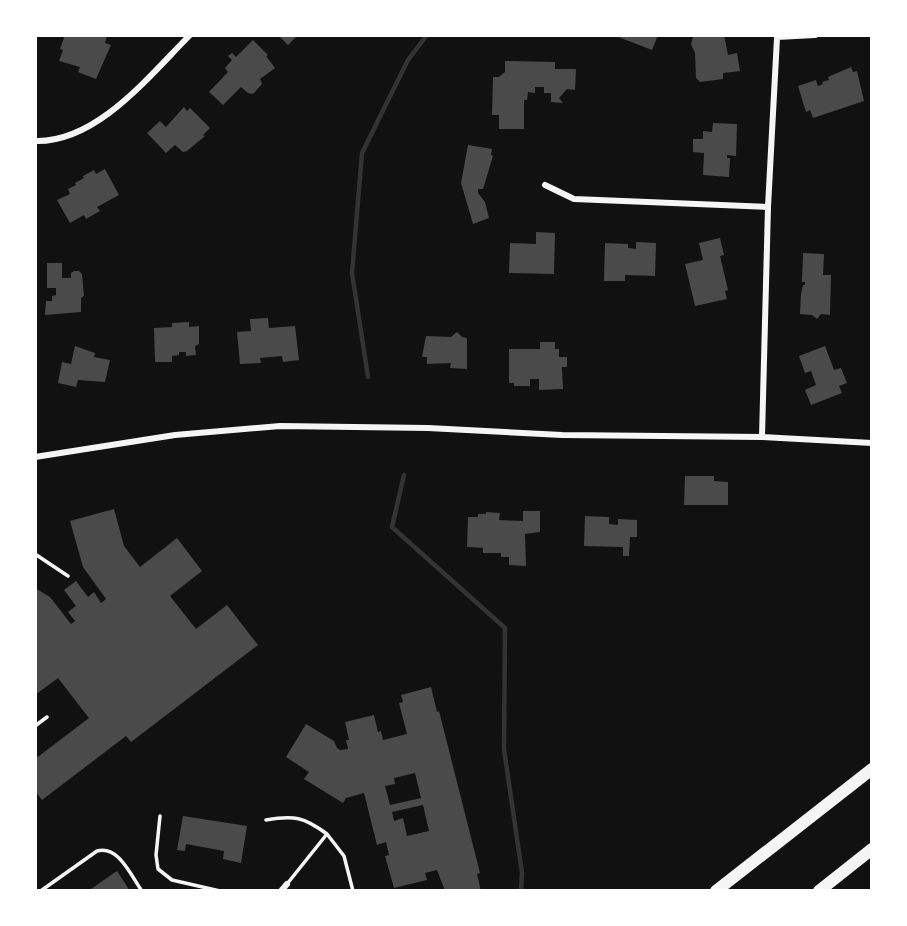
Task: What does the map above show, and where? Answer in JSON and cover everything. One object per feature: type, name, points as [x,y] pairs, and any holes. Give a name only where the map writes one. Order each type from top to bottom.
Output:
[{"type":"highway","points":[[716,891],[872,769]]},
{"type":"highway","points":[[819,891],[872,849]]},
{"type":"street","points":[[35,141],[46,142],[98,122],[190,35]]},
{"type":"street","points":[[762,437],[768,207],[777,37],[815,35]]},
{"type":"street","points":[[545,186],[574,200],[768,207]]},
{"type":"street","points":[[35,456],[175,435],[280,426],[428,428],[562,435],[762,437],[872,443]]},
{"type":"street","points":[[281,891],[287,884]]},
{"type":"lane","points":[[35,554],[68,576]]},
{"type":"lane","points":[[35,726],[47,717]]},
{"type":"lane","points":[[160,816],[156,855],[158,869],[172,880],[220,891]]},
{"type":"lane","points":[[266,820],[288,816],[300,818],[312,822],[327,834],[344,856],[353,891]]},
{"type":"lane","points":[[287,884],[327,834]]},
{"type":"lane","points":[[42,890],[97,851],[104,849],[115,853],[142,891]]},
{"type":"building","points":[[65,35],[107,36],[105,43],[111,45],[96,79],[78,72],[80,67],[59,61]]},
{"type":"building","points":[[278,35],[298,35],[288,45]]},
{"type":"building","points":[[613,35],[658,35],[652,50]]},
{"type":"building","points":[[724,35],[728,55],[737,53],[740,71],[723,73],[723,79],[700,82],[696,78],[695,53],[691,44],[693,37]]},
{"type":"building","points":[[253,40],[268,55],[266,56],[275,68],[260,79],[262,84],[253,94],[241,87],[223,105],[209,92],[228,72],[225,68],[232,60],[228,56],[232,53],[236,57]]},
{"type":"building","points":[[505,61],[555,62],[555,69],[576,69],[575,90],[567,89],[559,98],[563,103],[551,102],[551,93],[544,93],[544,87],[535,87],[535,93],[528,92],[527,100],[524,100],[524,129],[499,129],[499,115],[492,115],[493,77],[499,77],[505,72]]},
{"type":"building","points":[[851,67],[853,72],[857,71],[864,101],[813,118],[810,110],[806,112],[798,86],[816,80],[818,86],[829,80],[828,77]]},
{"type":"building","points":[[184,107],[187,111],[190,108],[210,128],[203,135],[205,136],[187,151],[183,152],[175,145],[166,153],[147,133],[160,121],[166,127]]},
{"type":"building","points":[[713,123],[737,124],[736,156],[727,155],[727,158],[730,158],[729,177],[703,175],[704,153],[693,152],[693,139],[703,139],[703,131],[712,132]]},
{"type":"building","points":[[468,145],[492,149],[493,156],[483,189],[478,189],[489,218],[473,224],[461,183]]},
{"type":"building","points":[[105,169],[119,195],[97,207],[100,211],[86,219],[84,215],[70,223],[57,200],[70,194],[68,189],[76,185],[83,176],[94,170],[96,174]]},
{"type":"building","points":[[536,232],[555,233],[554,274],[509,273],[510,243],[536,244]]},
{"type":"building","points":[[720,238],[727,299],[695,306],[685,264],[703,260],[699,243]]},
{"type":"building","points":[[636,242],[656,243],[655,276],[625,275],[625,281],[604,281],[605,243],[628,244],[628,248],[636,249]]},
{"type":"building","points":[[803,253],[824,254],[823,275],[831,275],[830,315],[821,314],[817,319],[812,315],[800,314],[801,294],[805,285],[805,282],[802,282]]},
{"type":"building","points":[[47,263],[62,263],[62,278],[71,278],[74,271],[82,274],[84,296],[81,298],[81,312],[45,315],[46,301],[52,301],[52,296],[56,295],[56,288],[47,288]]},
{"type":"building","points":[[268,318],[269,328],[295,326],[299,360],[283,362],[282,356],[260,358],[261,363],[240,364],[237,332],[251,331],[250,319]]},
{"type":"building","points":[[189,322],[189,327],[199,326],[196,355],[186,356],[186,352],[179,352],[179,355],[172,356],[172,362],[155,362],[154,328]]},
{"type":"building","points":[[457,332],[467,338],[467,369],[450,368],[451,363],[427,364],[427,357],[422,357],[426,336],[451,337]]},
{"type":"building","points":[[540,342],[555,342],[559,357],[567,357],[567,367],[562,367],[563,389],[539,390],[539,379],[530,379],[530,386],[514,386],[514,383],[509,383],[509,349],[540,349]]},
{"type":"building","points":[[75,346],[95,353],[94,357],[110,360],[105,382],[78,380],[76,387],[58,383],[62,362],[71,364]]},
{"type":"building","points":[[825,346],[834,370],[841,368],[847,383],[839,386],[842,393],[811,405],[805,390],[816,385],[811,371],[805,373],[799,356]]},
{"type":"building","points":[[685,476],[714,476],[714,481],[728,482],[728,505],[684,505]]},
{"type":"building","points":[[114,509],[124,546],[140,567],[177,538],[202,571],[170,596],[196,629],[227,605],[258,645],[131,742],[126,736],[42,800],[35,791],[35,759],[89,718],[58,678],[35,695],[35,588],[50,597],[71,624],[75,621],[68,612],[76,606],[64,590],[76,581],[88,597],[94,592],[101,603],[106,599],[83,567],[70,521]]},
{"type":"building","points":[[523,511],[540,511],[540,532],[525,534],[526,566],[509,565],[509,557],[501,557],[501,553],[483,553],[483,548],[467,547],[468,517],[478,517],[478,514],[486,512],[500,513],[499,520],[523,521]]},
{"type":"building","points":[[585,516],[609,517],[609,524],[618,525],[618,519],[637,520],[637,537],[630,537],[629,556],[623,556],[623,547],[584,546]]},
{"type":"building","points":[[431,687],[480,873],[477,874],[481,891],[445,891],[437,870],[425,873],[427,880],[394,888],[385,856],[389,855],[386,842],[377,845],[364,793],[346,798],[343,803],[304,779],[309,772],[286,757],[306,724],[334,741],[340,750],[348,749],[345,722],[374,715],[383,740],[407,734],[399,703],[403,702],[401,695]],"holes":[[[415,773],[421,798],[390,805],[385,786],[395,784],[394,778]],[[423,805],[429,831],[407,836],[403,818],[394,821],[392,812]]]},
{"type":"building","points":[[183,816],[247,826],[241,863],[223,859],[224,851],[186,844],[185,851],[177,850]]},
{"type":"building","points":[[117,871],[130,891],[88,891]]},
{"type":"waterway","points":[[368,377],[352,273],[362,153],[408,60],[427,35]]},
{"type":"waterway","points":[[404,475],[392,527],[505,628],[504,749],[522,873],[521,891]]}]
